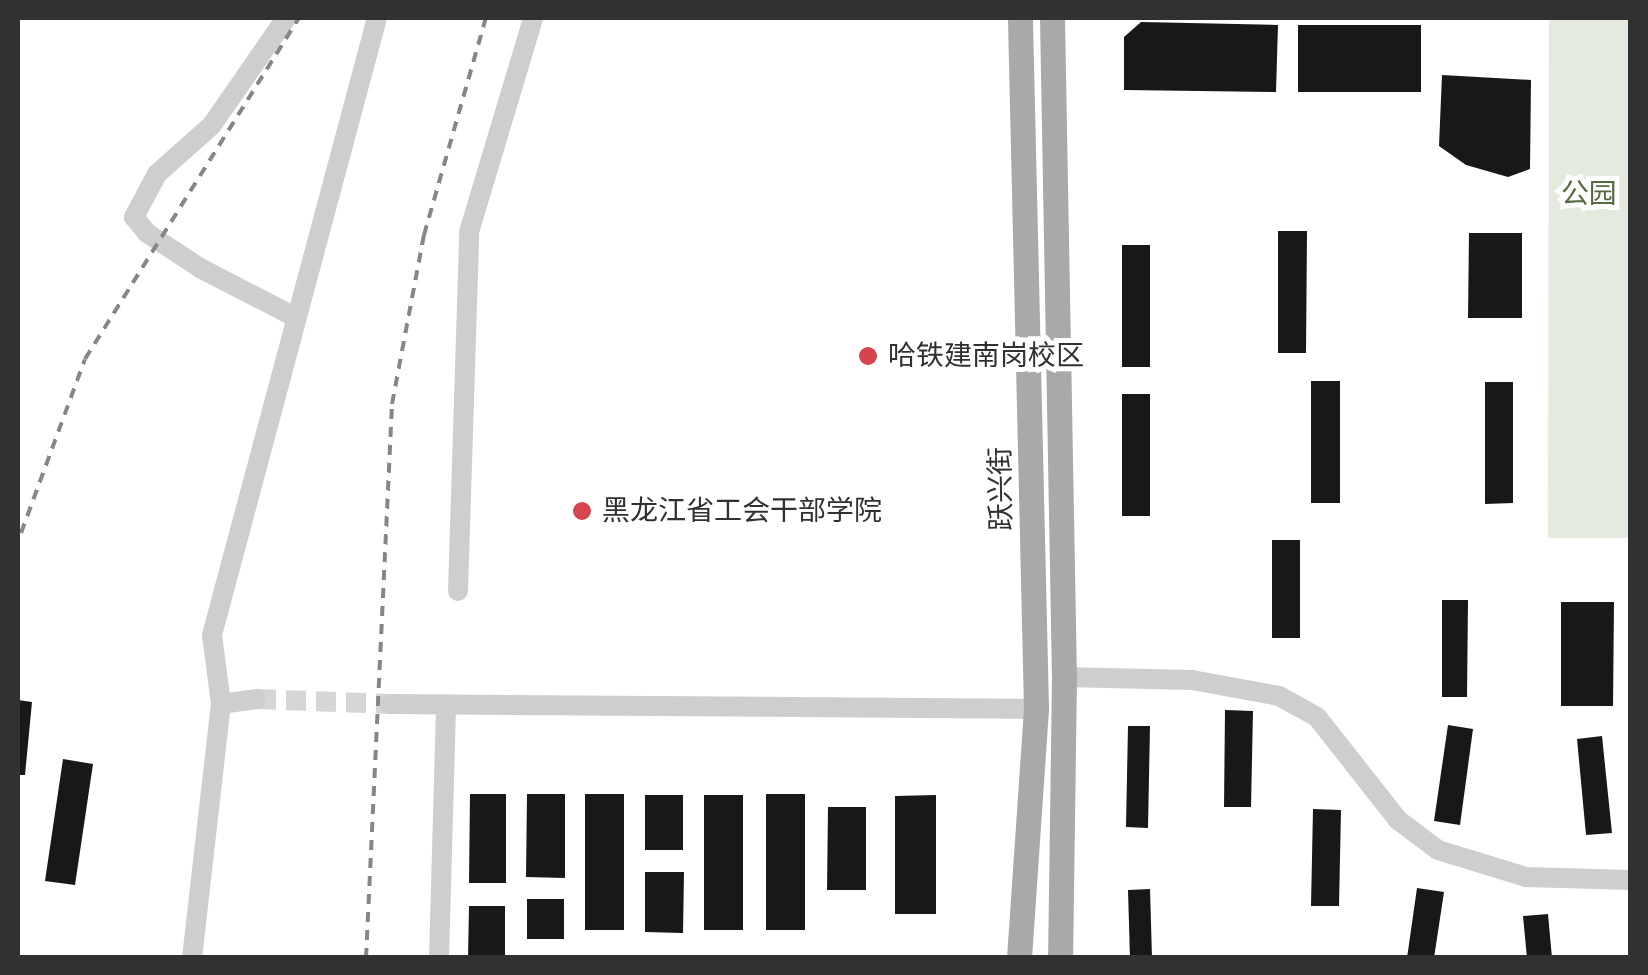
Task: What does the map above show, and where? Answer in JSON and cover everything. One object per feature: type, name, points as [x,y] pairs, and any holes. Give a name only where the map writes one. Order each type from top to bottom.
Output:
[{"type":"main road","name":"跃兴街","points":[[1018,958],[1036,709],[1020,18]]},
{"type":"main road","points":[[1052,18],[1064,678],[1060,958]]},
{"type":"street","points":[[286,18],[212,125],[157,174],[134,217],[146,233],[200,268],[295,316]]},
{"type":"street","points":[[192,958],[221,704],[212,635],[376,18]]},
{"type":"street","points":[[458,591],[469,232],[533,18]]},
{"type":"street","points":[[1064,678],[1192,680],[1279,696],[1316,717],[1398,820],[1438,850],[1507,874],[1630,880]]},
{"type":"street","points":[[221,704],[256,699]]},
{"type":"street","points":[[390,704],[1036,709]]},
{"type":"street","points":[[440,958],[446,704]]},
{"type":"green space","name":"公园","points":[[1549,18],[1630,18],[1630,538],[1548,538]]},
{"type":"building","points":[[1141,22],[1278,25],[1276,92],[1124,90],[1124,37]]},
{"type":"building","points":[[1298,25],[1421,25],[1421,92],[1298,92]]},
{"type":"building","points":[[1442,75],[1531,80],[1530,169],[1508,177],[1466,165],[1439,146]]},
{"type":"building","points":[[1278,231],[1307,231],[1306,353],[1278,353]]},
{"type":"building","points":[[1469,233],[1522,233],[1522,318],[1468,318]]},
{"type":"building","points":[[1122,245],[1150,245],[1150,367],[1122,367]]},
{"type":"building","points":[[1311,381],[1340,381],[1340,503],[1311,503]]},
{"type":"building","points":[[1485,382],[1513,382],[1513,503],[1485,504]]},
{"type":"building","points":[[1122,394],[1150,394],[1150,516],[1122,516]]},
{"type":"building","points":[[1272,540],[1300,540],[1300,638],[1272,638]]},
{"type":"building","points":[[1442,600],[1468,600],[1467,697],[1442,697]]},
{"type":"building","points":[[1561,602],[1614,602],[1613,706],[1561,706]]},
{"type":"building","points":[[18,700],[32,702],[25,775],[18,775]]},
{"type":"building","points":[[1225,710],[1253,711],[1251,807],[1224,807]]},
{"type":"building","points":[[1448,725],[1473,729],[1460,825],[1434,821]]},
{"type":"building","points":[[1128,726],[1150,726],[1148,828],[1126,827]]},
{"type":"building","points":[[1602,736],[1612,833],[1586,835],[1577,739]]},
{"type":"building","points":[[63,759],[93,764],[75,885],[45,881]]},
{"type":"building","points":[[470,794],[506,794],[506,883],[469,883]]},
{"type":"building","points":[[527,794],[565,794],[565,878],[526,877]]},
{"type":"building","points":[[585,794],[624,794],[624,930],[585,930]]},
{"type":"building","points":[[766,794],[805,794],[805,930],[766,930]]},
{"type":"building","points":[[645,795],[683,795],[683,850],[645,850]]},
{"type":"building","points":[[704,795],[743,795],[743,930],[704,930]]},
{"type":"building","points":[[936,795],[936,914],[895,914],[895,796]]},
{"type":"building","points":[[828,807],[866,807],[866,890],[827,890]]},
{"type":"building","points":[[1313,809],[1341,810],[1339,906],[1311,906]]},
{"type":"building","points":[[645,872],[684,872],[683,933],[645,932]]},
{"type":"building","points":[[1417,888],[1444,892],[1434,958],[1407,958]]},
{"type":"building","points":[[1150,889],[1152,958],[1130,958],[1128,890]]},
{"type":"building","points":[[527,899],[564,899],[564,939],[527,939]]},
{"type":"building","points":[[469,906],[505,906],[505,958],[468,958]]},
{"type":"building","points":[[1548,914],[1552,958],[1527,958],[1523,916]]},
{"type":"tunnel","points":[[256,699],[390,704]]},
{"type":"railway","points":[[21,533],[85,359],[299,18]]},
{"type":"railway","points":[[366,958],[392,404],[424,235],[486,18]]},
{"type":"place","name":"哈铁建南岗校区","points":[[868,356]]},
{"type":"place","name":"黑龙江省工会干部学院","points":[[582,511]]}]
